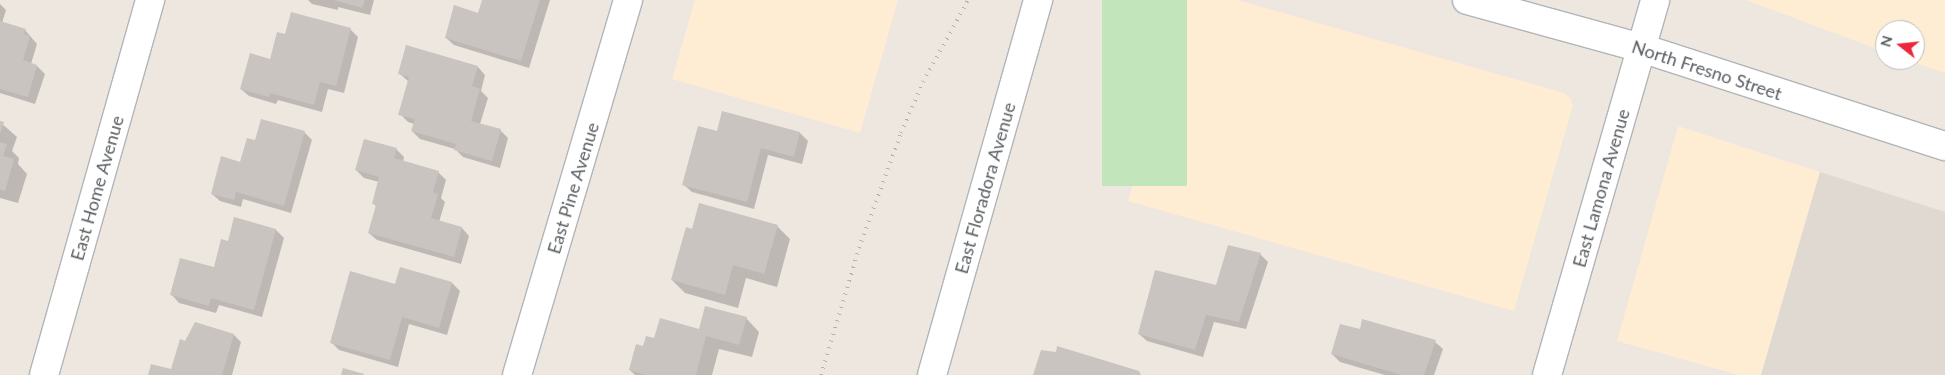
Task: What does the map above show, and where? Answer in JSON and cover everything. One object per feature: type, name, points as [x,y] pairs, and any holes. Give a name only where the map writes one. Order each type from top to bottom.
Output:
[{"type":"street","name":"East Home Avenue","points":[[44,375],[150,0]]},
{"type":"street","name":"East Pine Avenue","points":[[517,375],[628,0]]},
{"type":"street","name":"East Floradora Avenue","points":[[932,375],[1038,0]]},
{"type":"street","name":"North Fresno Street","points":[[1467,0],[1641,48],[1945,146]]},
{"type":"street","name":"East Lamona Avenue","points":[[1547,375],[1655,0]]},
{"type":"shaded area","points":[[695,0],[898,0],[860,133],[672,79]]},
{"type":"shaded area","points":[[1187,0],[1238,0],[1564,93],[1570,98],[1573,105],[1514,311],[1128,201]]},
{"type":"shaded area","points":[[1746,0],[1945,0],[1945,73],[1925,66],[1925,20],[1875,20],[1875,48]]},
{"type":"shaded area","points":[[1678,126],[1820,172],[1761,375],[1739,375],[1617,341]]},
{"type":"shaded area","points":[[1820,172],[1945,212],[1945,375],[1761,375]]},
{"type":"green space","points":[[1102,0],[1187,0],[1187,186],[1102,186]]},
{"type":"building","points":[[334,0],[365,0],[362,8]]},
{"type":"building","points":[[482,0],[540,0],[521,61],[445,38],[454,5],[478,13]]},
{"type":"building","points":[[291,12],[351,28],[336,86],[320,82],[314,105],[270,93],[269,97],[240,89],[250,53],[270,59],[277,32],[285,34]]},
{"type":"building","points":[[0,21],[26,29],[24,34],[30,36],[23,60],[37,65],[28,97],[0,89]]},
{"type":"building","points":[[406,45],[478,66],[472,86],[480,89],[471,121],[501,129],[492,161],[454,150],[456,144],[411,131],[415,119],[398,115],[409,77],[398,74]]},
{"type":"building","points":[[722,111],[800,132],[794,157],[761,148],[747,202],[682,185],[698,126],[717,131]]},
{"type":"building","points":[[261,119],[305,131],[284,206],[236,192],[234,200],[211,194],[221,156],[240,162],[247,138],[255,140]]},
{"type":"building","points":[[0,121],[4,122],[0,134]]},
{"type":"building","points":[[364,139],[397,148],[394,158],[439,171],[433,192],[438,194],[431,218],[462,227],[454,257],[368,233],[376,205],[372,204],[379,177],[355,170]]},
{"type":"building","points":[[0,142],[7,144],[3,156],[14,159],[5,191],[0,189]]},
{"type":"building","points":[[699,203],[778,225],[764,274],[733,265],[725,295],[671,280],[686,227],[692,229]]},
{"type":"building","points":[[234,217],[276,229],[254,310],[211,298],[209,306],[170,295],[180,258],[214,267],[221,239],[228,241]]},
{"type":"building","points":[[1228,245],[1261,253],[1239,322],[1206,315],[1195,350],[1138,334],[1155,270],[1216,285]]},
{"type":"building","points":[[400,267],[452,282],[439,328],[402,317],[390,360],[330,343],[350,271],[395,284]]},
{"type":"building","points":[[705,306],[747,317],[739,345],[706,336],[696,375],[645,375],[629,370],[636,344],[643,346],[646,336],[654,338],[660,318],[699,329]]},
{"type":"building","points":[[1362,319],[1436,340],[1424,375],[1401,375],[1331,354],[1340,324],[1360,329]]},
{"type":"building","points":[[195,322],[234,334],[222,375],[148,375],[151,364],[171,369],[180,339],[185,341]]},
{"type":"building","points":[[1057,346],[1139,371],[1141,375],[1033,375],[1041,350],[1056,352]]},
{"type":"building","points":[[343,368],[364,374],[364,375],[341,375]]},
{"type":"railway","points":[[821,375],[859,248],[901,133],[923,82],[968,0]]}]
